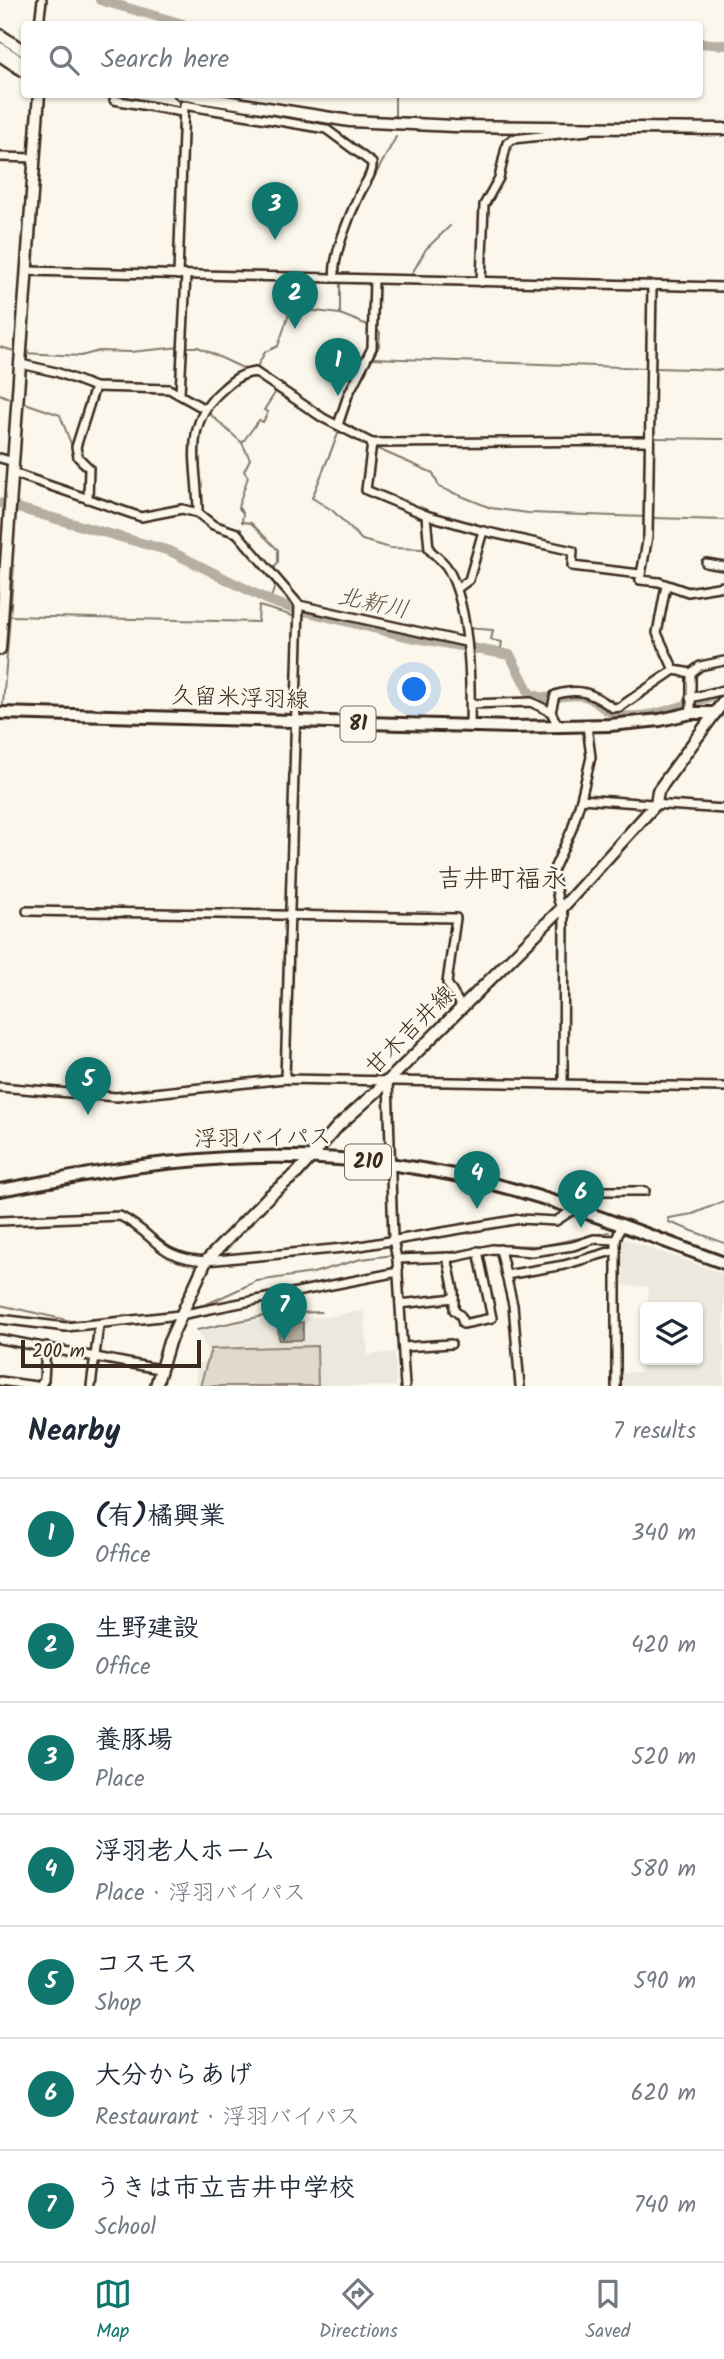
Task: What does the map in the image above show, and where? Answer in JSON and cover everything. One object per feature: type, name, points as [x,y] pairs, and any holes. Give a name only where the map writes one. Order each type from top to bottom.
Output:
[{"type":"main road","points":[[0,35],[21,49]]},
{"type":"main road","points":[[0,48],[21,62]]},
{"type":"main road","points":[[0,649],[7,506],[14,468],[39,98]]},
{"type":"main road","points":[[205,98],[350,121],[724,129]]},
{"type":"main road","points":[[715,713],[724,701]]},
{"type":"main road","name":"久留米浮羽線","points":[[0,713],[470,727],[640,723],[691,710],[715,713]]},
{"type":"main road","name":"甘木吉井線","points":[[156,1386],[159,1369],[180,1315],[206,1261],[310,1158],[338,1126],[388,1081],[562,908],[656,804],[658,791],[715,713]]},
{"type":"main road","name":"浮羽バイパス","points":[[0,1190],[187,1161],[272,1156],[391,1164],[493,1185],[576,1209],[724,1263]]},
{"type":"street","points":[[39,21],[42,0]]},
{"type":"street","points":[[0,57],[21,71]]},
{"type":"street","points":[[114,100],[182,112]]},
{"type":"street","points":[[180,393],[184,347],[184,104],[326,129],[372,163],[373,169],[359,195],[335,261],[335,278]]},
{"type":"street","points":[[481,282],[484,205],[499,178],[507,143],[513,139],[590,131],[593,128]]},
{"type":"street","points":[[0,157],[35,158]]},
{"type":"street","points":[[29,271],[724,287]]},
{"type":"street","points":[[340,426],[348,395],[372,348],[374,280]]},
{"type":"street","points":[[652,285],[648,518],[640,580],[688,592],[724,586]]},
{"type":"street","points":[[21,357],[95,387],[169,389],[203,408]]},
{"type":"street","points":[[198,513],[193,451],[203,408],[239,375],[251,373],[372,446],[649,441]]},
{"type":"street","points":[[88,499],[89,468],[78,457],[76,447],[95,387]]},
{"type":"street","points":[[372,446],[366,490],[426,515],[573,551],[572,566],[640,574]]},
{"type":"street","points":[[0,458],[14,468],[88,499],[141,517],[182,509],[198,513],[213,524],[237,533],[298,608],[466,646]]},
{"type":"street","points":[[426,515],[429,549],[447,565],[459,587],[471,704],[470,727]]},
{"type":"street","points":[[459,587],[469,580],[483,531]]},
{"type":"street","points":[[706,563],[724,566]]},
{"type":"street","points":[[666,586],[657,633],[674,670]]},
{"type":"street","points":[[285,1079],[298,608]]},
{"type":"street","points":[[471,704],[552,704],[571,690],[590,691],[613,708],[620,707],[674,670],[691,673],[700,666],[724,661]]},
{"type":"street","points":[[691,673],[691,710]]},
{"type":"street","points":[[690,698],[724,690]]},
{"type":"street","points":[[552,704],[558,726]]},
{"type":"street","points":[[563,1084],[564,916],[553,871],[572,829],[591,757],[587,726]]},
{"type":"street","points":[[581,799],[724,809]]},
{"type":"street","points":[[27,911],[456,918],[447,983],[462,1007]]},
{"type":"street","points":[[0,1087],[117,1097],[285,1079],[724,1087]]},
{"type":"street","points":[[388,1081],[393,1239],[398,1272],[405,1386]]},
{"type":"street","points":[[0,1221],[120,1216],[133,1223],[163,1251],[187,1260],[206,1261],[354,1247],[520,1219],[556,1221],[602,1191],[645,1191]]},
{"type":"street","points":[[616,1386],[616,1240],[621,1226]]},
{"type":"street","points":[[396,1255],[447,1257],[464,1256],[478,1251],[532,1252],[573,1246],[594,1239],[616,1240]]},
{"type":"street","points":[[500,1250],[513,1305],[520,1386]]},
{"type":"street","points":[[506,1275],[564,1265],[616,1250]]},
{"type":"street","points":[[447,1257],[454,1310],[461,1316],[463,1324],[492,1318],[478,1251]]},
{"type":"street","points":[[0,1319],[45,1325],[99,1325],[180,1315],[398,1272]]},
{"type":"street","points":[[400,1304],[454,1298]]},
{"type":"street","points":[[91,1386],[99,1325]]},
{"type":"street","points":[[0,1339],[159,1369]]},
{"type":"street","points":[[403,1347],[451,1344]]},
{"type":"street","points":[[0,1381],[38,1386],[44,1380],[46,1346]]},
{"type":"shaded area","points":[[621,1238],[724,1274],[724,1386],[619,1386],[619,1373],[640,1372],[641,1365],[703,1365],[703,1302],[648,1302],[649,1287],[618,1285]]},
{"type":"shaded area","points":[[364,1310],[368,1355],[395,1352],[396,1386],[195,1386],[197,1363],[206,1362],[206,1350],[199,1331],[268,1318],[325,1317]]},
{"type":"shaded area","points":[[303,1322],[303,1340],[279,1340],[278,1324]]},
{"type":"shaded area","points":[[317,1346],[318,1386],[200,1386],[211,1349]]},
{"type":"waterway","points":[[100,0],[173,21]]},
{"type":"waterway","points":[[703,43],[724,45]]},
{"type":"waterway","points":[[395,98],[395,119]]},
{"type":"waterway","points":[[340,274],[341,259],[351,224],[396,137]]},
{"type":"waterway","points":[[410,277],[426,249],[450,226]]},
{"type":"waterway","points":[[34,267],[66,268]]},
{"type":"waterway","points":[[340,282],[340,313]]},
{"type":"waterway","points":[[249,369],[257,367],[265,352],[278,346],[291,308],[340,314],[370,326]]},
{"type":"waterway","points":[[357,385],[379,346],[380,332],[375,329]]},
{"type":"waterway","points":[[0,347],[18,352]]},
{"type":"waterway","points":[[23,353],[81,356],[99,351],[130,352],[181,347]]},
{"type":"waterway","points":[[187,347],[198,347],[249,371]]},
{"type":"waterway","points":[[373,358],[649,368]]},
{"type":"waterway","points":[[655,368],[724,370]]},
{"type":"waterway","points":[[253,375],[309,413]]},
{"type":"waterway","points":[[343,424],[355,390]]},
{"type":"waterway","points":[[273,571],[278,562],[278,550],[251,523],[242,522],[243,513],[238,507],[248,477],[244,471],[250,459],[242,443],[259,420],[263,422],[268,412],[264,410],[275,393]]},
{"type":"waterway","points":[[0,394],[13,400]]},
{"type":"waterway","points":[[216,402],[222,395]]},
{"type":"waterway","points":[[22,402],[60,415],[74,452]]},
{"type":"waterway","points":[[210,409],[210,414],[241,442]]},
{"type":"waterway","points":[[340,429],[312,498],[332,510],[362,540],[390,548],[425,549]]},
{"type":"waterway","points":[[653,438],[724,439]]},
{"type":"waterway","points":[[372,439],[414,439]]},
{"type":"waterway","points":[[373,447],[433,473],[439,487],[491,508],[528,513],[646,517]]},
{"type":"waterway","name":"北新川","points":[[0,503],[170,551],[270,601],[288,607],[405,636],[510,655],[530,694],[538,697],[584,696],[617,715],[644,716],[724,693]]},
{"type":"waterway","points":[[652,518],[724,520]]},
{"type":"waterway","points":[[3,704],[14,566]]},
{"type":"waterway","points":[[270,601],[276,583]]},
{"type":"waterway","points":[[10,616],[258,622],[259,606],[293,616]]},
{"type":"waterway","points":[[468,628],[493,630],[491,640],[502,642],[500,654]]},
{"type":"waterway","points":[[669,1218],[693,1214],[724,1201]]},
{"type":"waterway","points":[[668,1218],[669,1222],[724,1243]]},
{"type":"waterway","points":[[400,1254],[451,1252],[498,1245],[541,1246],[609,1232]]},
{"type":"waterway","points":[[188,1309],[207,1304],[257,1281],[313,1273],[361,1259],[394,1255]]},
{"type":"waterway","points":[[0,1305],[71,1321],[148,1315]]},
{"type":"waterway","points":[[164,1313],[179,1310]]},
{"type":"waterway","points":[[197,1330],[273,1314],[321,1312]]},
{"type":"place","name":"養豚場","points":[[275,240]]},
{"type":"place","name":"生野建設","points":[[295,329]]},
{"type":"place","name":"(有)橘興業","points":[[338,396]]},
{"type":"place","name":"コスモス","points":[[88,1115]]},
{"type":"place","name":"浮羽老人ホーム","points":[[477,1209]]},
{"type":"place","name":"大分からあげ","points":[[581,1228]]},
{"type":"place","name":"うきは市立吉井中学校","points":[[284,1341]]},
{"type":"district","name":"吉井町福永","points":[[502,880]]}]
